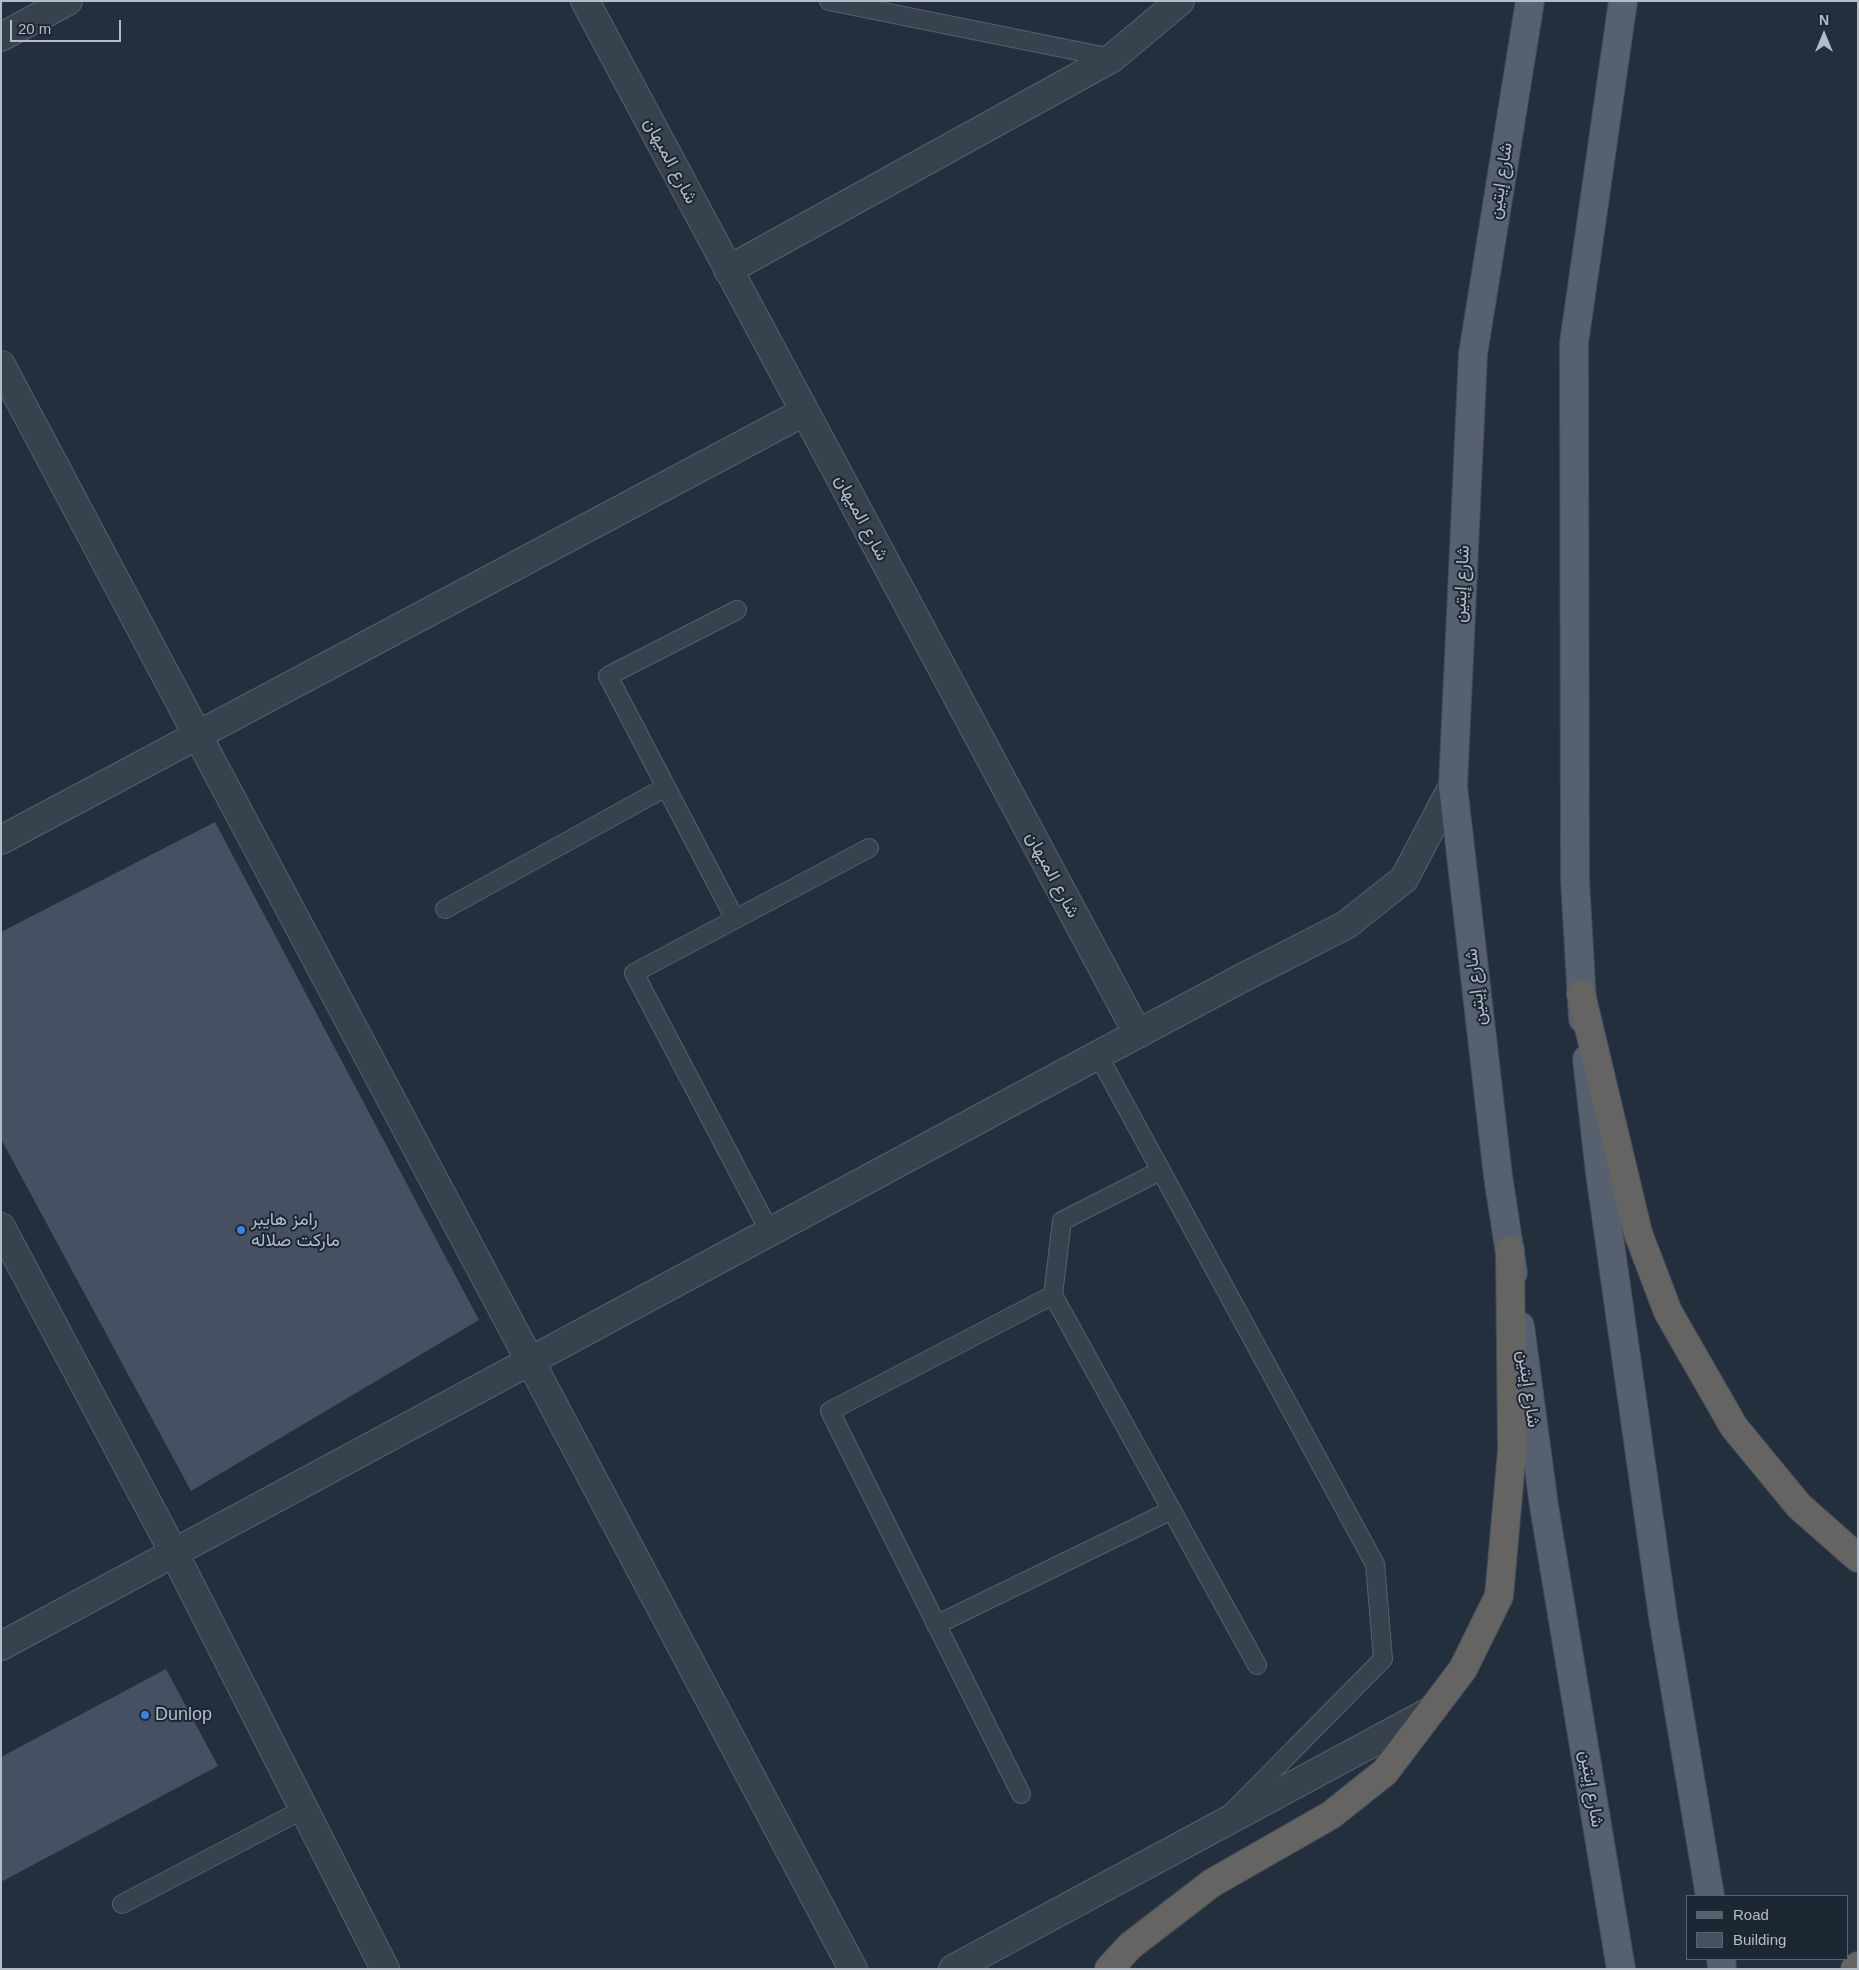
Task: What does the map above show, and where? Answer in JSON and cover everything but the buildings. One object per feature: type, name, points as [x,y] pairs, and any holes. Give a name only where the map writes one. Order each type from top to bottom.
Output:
[{"type":"highway","points":[[1581,994],[1638,1233],[1668,1312],[1734,1427],[1799,1506],[1858,1558]]},
{"type":"highway","points":[[1108,1969],[1130,1946],[1212,1883],[1331,1815],[1385,1772],[1463,1668],[1500,1596],[1512,1451],[1510,1250]]},
{"type":"highway","points":[[1855,1969],[1858,1966]]},
{"type":"main road","name":"شارع إيتين","points":[[1530,1],[1473,354],[1453,786],[1498,1176],[1510,1250],[1544,1506],[1621,1969]]},
{"type":"main road","points":[[1623,1],[1574,343],[1575,880],[1581,994],[1601,1182],[1663,1617],[1710,1895]]},
{"type":"street","points":[[1,37],[68,1]]},
{"type":"street","name":"شارع الميهان","points":[[585,1],[1138,1034]]},
{"type":"street","points":[[728,270],[1112,58],[1180,1]]},
{"type":"street","points":[[1,365],[853,1969]]},
{"type":"street","points":[[1,840],[804,412]]},
{"type":"street","points":[[1,1646],[1098,1055],[1346,925],[1404,879],[1453,786]]},
{"type":"street","points":[[1,1227],[174,1553],[385,1969]]},
{"type":"street","points":[[952,1969],[1431,1711]]},
{"type":"lane","points":[[829,1],[1112,58]]},
{"type":"lane","points":[[735,919],[608,676],[737,610]]},
{"type":"lane","points":[[445,909],[666,787]]},
{"type":"lane","points":[[770,1232],[634,973],[869,848]]},
{"type":"lane","points":[[1098,1055],[1375,1564],[1384,1659],[1218,1825]]},
{"type":"lane","points":[[1160,1171],[1062,1221],[1053,1295],[1257,1665]]},
{"type":"lane","points":[[1021,1794],[830,1411],[1053,1295]]},
{"type":"lane","points":[[936,1626],[1172,1510]]},
{"type":"lane","points":[[122,1904],[304,1809]]},
{"type":"place","name":"رامز هايبر ماركت صلاله","points":[[241,1230]]},
{"type":"place","name":"Dunlop","points":[[145,1715]]}]
